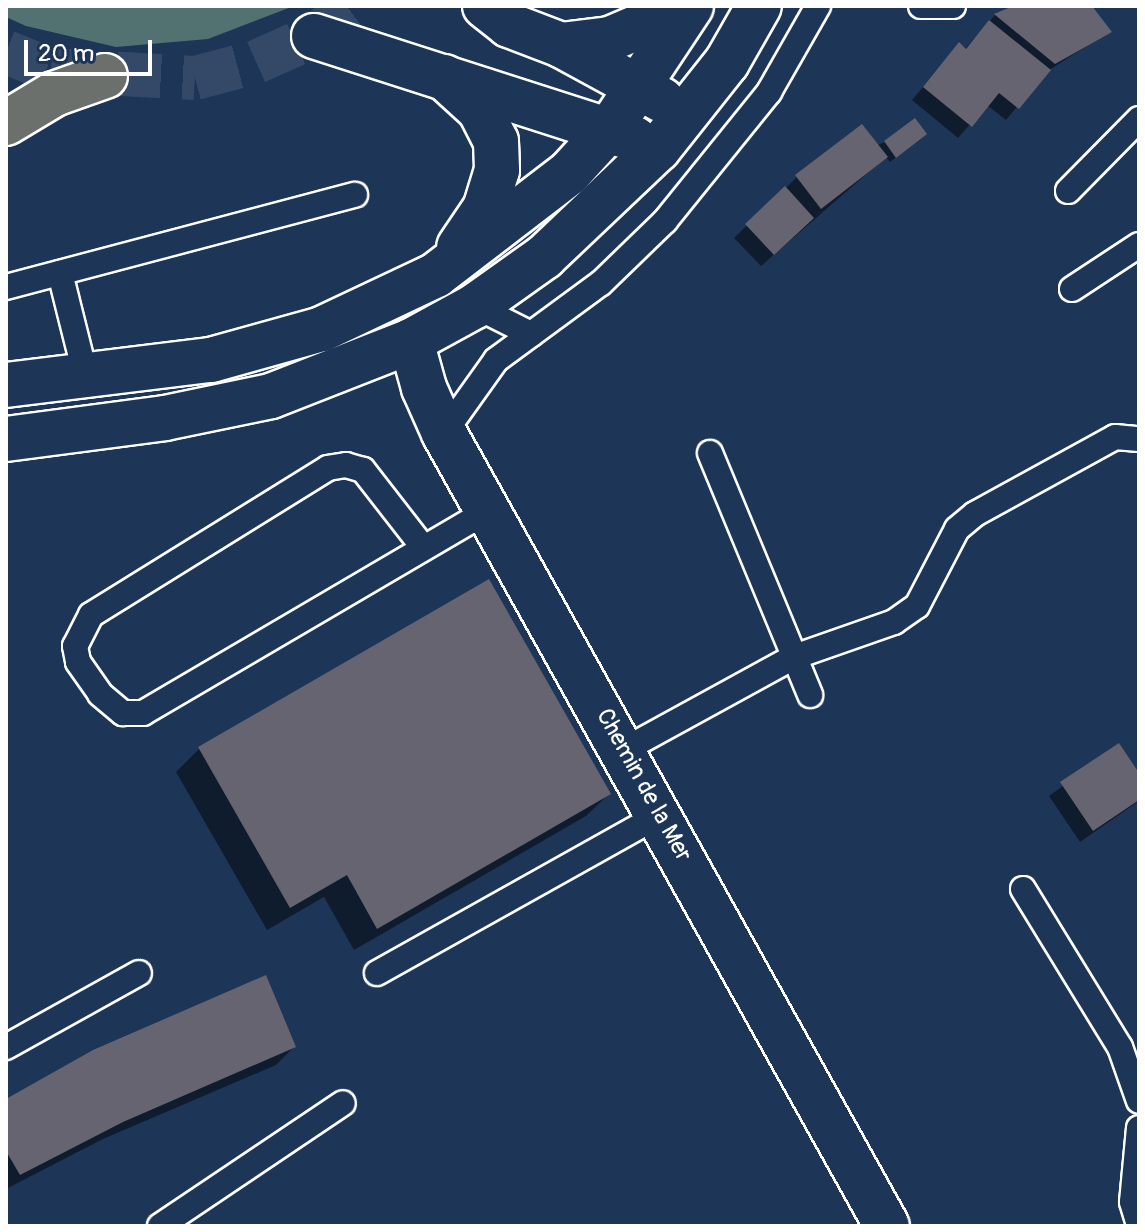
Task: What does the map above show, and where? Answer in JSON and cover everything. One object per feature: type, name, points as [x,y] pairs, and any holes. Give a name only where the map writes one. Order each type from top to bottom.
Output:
[{"type":"highway","points":[[6,123],[54,94],[105,76]]},
{"type":"main road","points":[[485,6],[509,25],[561,45],[639,85],[686,117]]},
{"type":"main road","points":[[561,45],[610,39],[657,19],[665,6]]},
{"type":"main road","points":[[6,385],[211,360],[322,329],[436,275],[569,173],[611,127],[691,6]]},
{"type":"main road","points":[[6,439],[165,418],[271,396],[411,341],[475,306],[544,257],[658,149],[727,62],[759,6]]},
{"type":"main road","points":[[314,36],[440,72],[611,127],[658,149]]},
{"type":"main road","points":[[436,275],[486,207],[497,170],[496,141],[480,110],[440,72]]},
{"type":"main road","points":[[411,341],[419,308],[489,268],[506,223]]},
{"type":"main road","name":"Chemin de la Mer","points":[[411,341],[424,388],[444,433],[491,509],[887,1226]]},
{"type":"main road","points":[[6,416],[68,404],[86,377]]},
{"type":"lane","points":[[444,433],[496,360],[601,283],[665,221],[769,92],[818,6]]},
{"type":"lane","points":[[921,6],[953,6]]},
{"type":"lane","points":[[1068,191],[1139,119]]},
{"type":"lane","points":[[6,287],[355,195]]},
{"type":"lane","points":[[1072,289],[1139,245]]},
{"type":"lane","points":[[60,273],[86,377]]},
{"type":"lane","points":[[475,306],[531,334]]},
{"type":"lane","points":[[624,750],[794,657],[894,622],[917,606],[957,529],[975,514],[1115,437],[1139,439]]},
{"type":"lane","points":[[710,453],[810,695]]},
{"type":"lane","points":[[423,547],[377,482],[346,465],[328,468],[91,615],[75,646],[78,662],[100,694],[123,713],[143,713],[491,509]]},
{"type":"lane","points":[[377,973],[660,815]]},
{"type":"lane","points":[[1023,889],[1120,1047],[1139,1101]]},
{"type":"lane","points":[[6,1047],[139,973]]},
{"type":"lane","points":[[160,1226],[343,1103]]},
{"type":"lane","points":[[1139,1128],[1132,1202],[1139,1225]]},
{"type":"green space","points":[[6,6],[294,6],[208,39],[116,47],[26,26],[6,17]]},
{"type":"building","points":[[1013,6],[1092,6],[1112,32],[1055,64],[994,14]]},
{"type":"building","points":[[989,20],[1051,70],[1019,109],[999,93],[972,127],[923,87],[959,42],[966,49]]},
{"type":"building","points":[[915,118],[927,134],[896,158],[884,141]]},
{"type":"building","points":[[862,124],[888,157],[821,209],[795,175]]},
{"type":"building","points":[[785,186],[814,218],[774,255],[745,224]]},
{"type":"building","points":[[489,579],[611,794],[377,929],[347,875],[290,908],[198,747]]},
{"type":"building","points":[[1119,743],[1139,773],[1139,800],[1093,831],[1060,782]]},
{"type":"building","points":[[266,975],[296,1047],[123,1122],[20,1175],[6,1151],[6,1099],[93,1050]]},
{"type":"tunnel","points":[[6,52],[51,70],[195,78],[256,62],[314,36],[354,6]]}]
